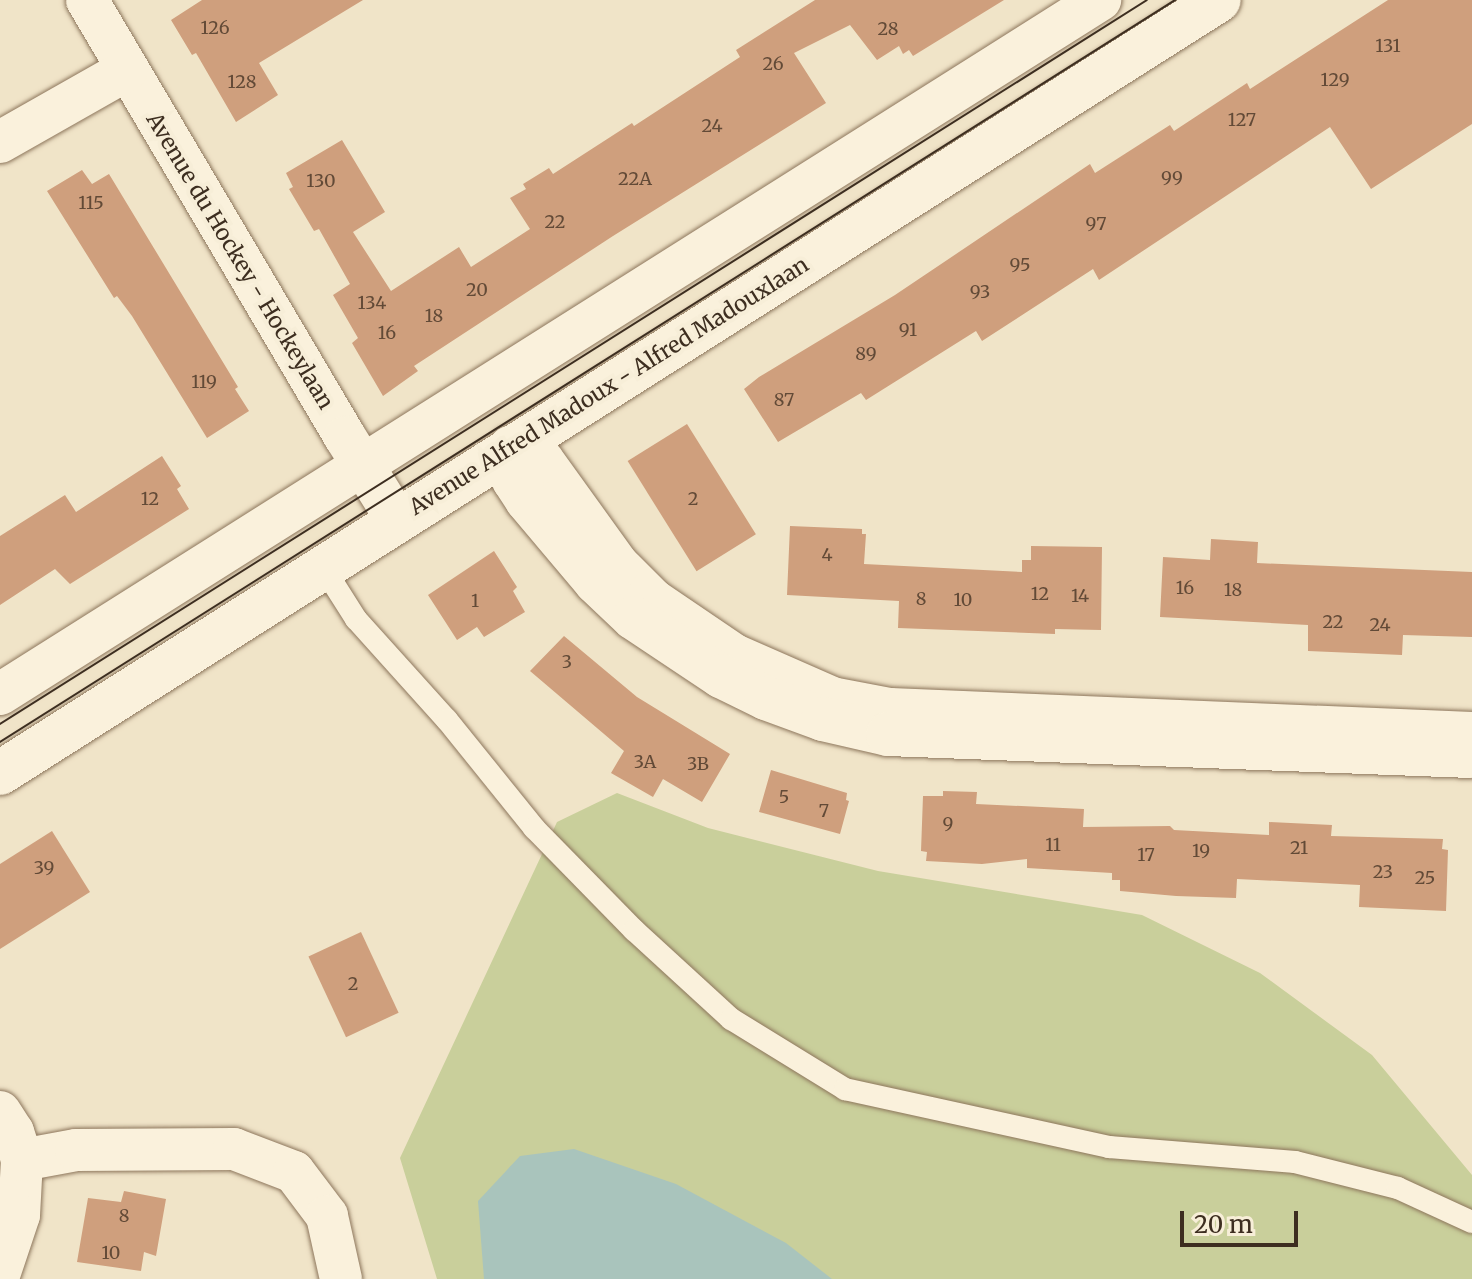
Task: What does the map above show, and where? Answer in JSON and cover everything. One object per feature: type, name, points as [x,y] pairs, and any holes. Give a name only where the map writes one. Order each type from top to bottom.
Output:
[{"type":"street","points":[[0,694],[1100,0]]},
{"type":"street","name":"Avenue Alfred Madoux - Alfred Madouxlaan","points":[[0,773],[1219,0]]},
{"type":"street","name":"Avenue du Hockey - Hockeylaan","points":[[89,1],[127,70],[397,520]]},
{"type":"street","points":[[0,142],[127,70]]},
{"type":"street","points":[[1472,734],[890,710],[832,699],[777,678],[734,656],[653,601],[617,565],[542,461],[511,448],[514,480],[527,500],[596,582],[634,618],[721,676],[766,698],[823,719],[888,734],[1472,756]]},
{"type":"street","points":[[0,1112],[13,1132],[22,1160],[19,1215],[0,1272]]},
{"type":"street","points":[[22,1160],[76,1150],[234,1149],[294,1172],[327,1216],[341,1279]]},
{"type":"lane","points":[[323,567],[356,619],[447,720],[534,828],[634,930],[731,1019],[845,1089],[1109,1147],[1295,1162],[1398,1188],[1472,1222]]},
{"type":"green space","points":[[617,793],[708,828],[878,871],[1142,915],[1260,973],[1372,1055],[1472,1175],[1472,1279],[437,1279],[400,1158],[557,822]]},
{"type":"water","points":[[574,1149],[676,1184],[786,1243],[832,1279],[484,1279],[478,1201],[520,1156]]},
{"type":"building","points":[[202,0],[363,0],[259,63],[278,95],[236,122],[196,53],[192,55],[171,20]]},
{"type":"building","points":[[815,0],[1004,0],[913,56],[909,50],[903,54],[899,46],[877,60],[850,25],[794,53],[826,103],[613,236],[414,366],[418,371],[383,396],[352,343],[358,338],[333,295],[350,284],[319,229],[314,231],[289,189],[293,187],[286,173],[342,140],[385,212],[353,232],[391,291],[459,247],[471,267],[530,229],[510,198],[526,189],[523,184],[549,168],[553,174],[632,123],[634,126],[740,57],[736,50]]},
{"type":"building","points":[[1388,0],[1472,0],[1472,124],[1371,189],[1330,127],[1099,280],[1093,269],[982,341],[976,331],[866,400],[861,393],[778,442],[744,389],[759,377],[895,295],[1090,164],[1095,173],[1170,125],[1174,131],[1247,83],[1250,89]]},
{"type":"building","points":[[82,170],[92,184],[109,174],[238,387],[235,389],[249,411],[207,438],[132,316],[117,296],[114,298],[47,191]]},
{"type":"building","points":[[687,424],[756,534],[697,571],[628,461]]},
{"type":"building","points":[[162,456],[181,486],[177,489],[189,509],[70,584],[55,569],[0,605],[0,536],[65,495],[76,512]]},
{"type":"building","points":[[790,526],[862,529],[862,534],[866,534],[864,564],[1022,572],[1022,560],[1031,560],[1031,546],[1102,547],[1101,630],[1055,629],[1055,634],[898,628],[899,601],[787,595]]},
{"type":"building","points":[[1211,539],[1258,542],[1257,563],[1472,572],[1472,637],[1403,635],[1402,655],[1308,651],[1308,625],[1160,617],[1163,557],[1210,560]]},
{"type":"building","points":[[494,551],[517,587],[513,591],[525,612],[484,637],[477,627],[457,640],[428,595]]},
{"type":"building","points":[[564,636],[637,697],[730,754],[702,802],[663,779],[653,797],[611,773],[624,751],[530,671]]},
{"type":"building","points":[[771,770],[847,793],[846,800],[849,801],[840,834],[759,812]]},
{"type":"building","points":[[943,791],[977,792],[976,804],[1084,809],[1083,827],[1170,826],[1174,830],[1269,835],[1269,822],[1332,825],[1331,836],[1443,839],[1442,849],[1448,850],[1446,911],[1359,907],[1360,885],[1237,879],[1236,898],[1176,896],[1120,891],[1120,880],[1112,880],[1112,873],[1027,868],[1027,859],[982,864],[926,861],[927,852],[921,851],[923,796],[943,796]]},
{"type":"building","points":[[52,831],[90,892],[0,949],[0,864]]},
{"type":"building","points":[[361,932],[399,1013],[346,1037],[308,957]]},
{"type":"building","points":[[124,1191],[166,1199],[156,1256],[144,1252],[141,1271],[77,1262],[88,1198],[121,1202]]},
{"type":"tram line","points":[[0,724],[1147,0]]},
{"type":"tram line","points":[[0,742],[1175,0]]}]
